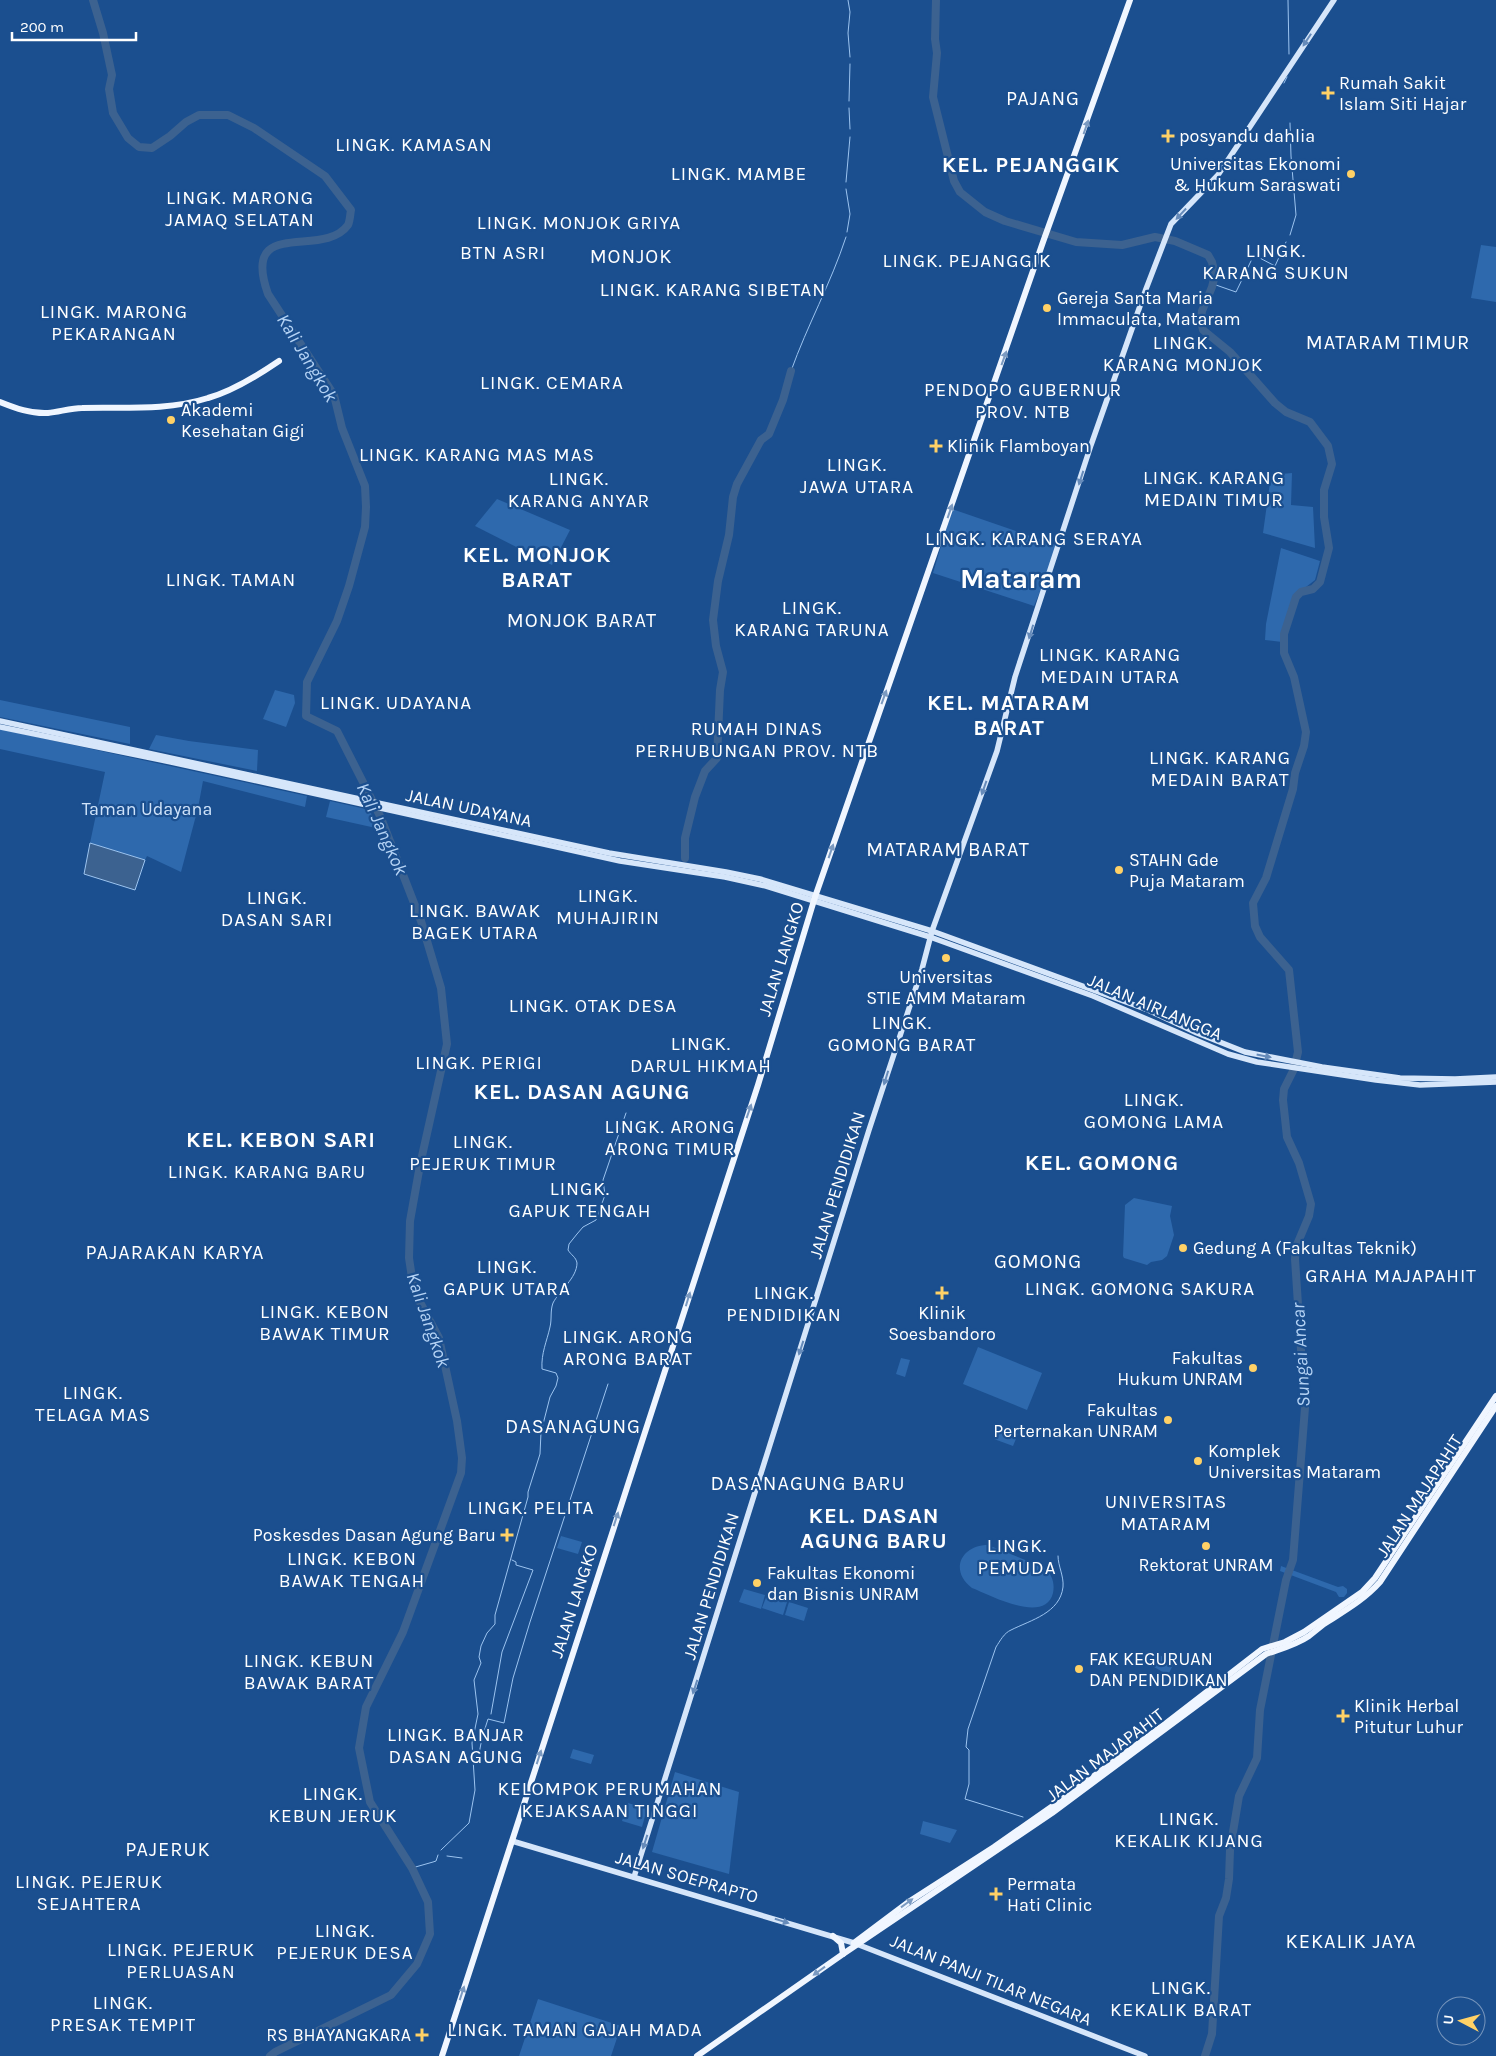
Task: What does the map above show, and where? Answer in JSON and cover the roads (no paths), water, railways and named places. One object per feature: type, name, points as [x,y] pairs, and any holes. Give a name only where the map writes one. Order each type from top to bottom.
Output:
[{"type":"main road","name":"JALAN LANGKO","points":[[442,2056],[754,1098],[815,899],[1043,242],[1130,0]]},
{"type":"main road","name":"JALAN PENDIDIKAN","points":[[635,1876],[868,1132],[922,969],[931,934],[997,752],[1015,677],[1091,445],[1168,229],[1218,175],[1334,0]]},
{"type":"main road","points":[[0,402],[38,413],[76,408],[154,407],[193,402],[228,390],[260,375],[279,361]]},
{"type":"main road","name":"JALAN UDAYANA","points":[[0,721],[89,744]]},
{"type":"main road","name":"JALAN UDAYANA","points":[[0,727],[683,869],[760,880],[815,899]]},
{"type":"main road","name":"JALAN AIRLANGGA","points":[[815,899],[931,934],[1148,1010],[1239,1050],[1281,1062],[1355,1075],[1424,1079],[1496,1080]]},
{"type":"main road","name":"JALAN MAJAPAHIT","points":[[1392,1557],[1496,1396]]},
{"type":"main road","name":"JALAN MAJAPAHIT","points":[[697,2056],[856,1944],[1052,1813],[1264,1651],[1282,1646],[1362,1592],[1392,1557],[1496,1406]]},
{"type":"main road","name":"JALAN SOEPRAPTO","points":[[512,1839],[856,1944]]},
{"type":"main road","points":[[833,1936],[841,1944],[843,1954]]},
{"type":"main road","name":"JALAN PANJI TILAR NEGARA","points":[[856,1944],[1145,2056]]},
{"type":"waterway","name":"Kali Jangkok","points":[[93,0],[103,33],[112,75],[109,89],[113,113],[128,138],[139,147],[152,148],[186,122],[199,115],[228,115],[254,128],[325,176],[351,210],[348,225],[336,235],[274,247],[265,255],[262,270],[268,294],[334,395],[342,428],[365,486],[365,527],[349,586],[337,621],[307,682],[306,716],[337,731],[381,818],[421,921],[441,988],[447,1044],[420,1165],[410,1221],[409,1258],[414,1291],[439,1338],[457,1421],[462,1458],[461,1473],[403,1632],[366,1707],[359,1748],[370,1802],[412,1868],[428,1902],[430,1934],[417,1964],[391,1995],[270,2056]]},
{"type":"waterway","points":[[848,0],[850,12],[848,33],[850,57]]},
{"type":"waterway","name":"Sungai Ancar","points":[[936,0],[935,39],[937,53],[933,97],[954,181],[960,192],[985,212],[1005,221],[1076,242],[1122,245],[1155,237],[1175,241],[1208,255],[1215,275],[1202,311],[1201,321],[1203,330],[1230,352],[1275,403],[1286,412],[1310,422],[1328,446],[1332,464],[1324,490],[1324,517],[1329,548],[1320,582],[1313,589],[1301,592],[1296,597],[1284,634],[1284,653],[1294,677],[1306,732],[1304,746],[1266,878],[1253,903],[1255,926],[1260,937],[1289,970],[1298,1052],[1294,1069],[1284,1089],[1283,1100],[1287,1137],[1299,1163],[1311,1204],[1309,1216],[1296,1247],[1295,1259],[1303,1380],[1306,1395],[1293,1560],[1286,1580],[1260,1710],[1257,1758],[1239,1796],[1230,1850],[1226,1898],[1219,1916],[1212,2034],[1205,2056]]},
{"type":"waterway","points":[[1288,0],[1289,54]]},
{"type":"waterway","points":[[849,101],[850,64]]},
{"type":"waterway","points":[[1284,83],[1287,77]]},
{"type":"waterway","points":[[849,108],[850,129]]},
{"type":"waterway","points":[[1290,123],[1296,215],[1290,235]]},
{"type":"waterway","points":[[846,182],[850,137]]},
{"type":"waterway","points":[[846,189],[850,214],[847,232]]},
{"type":"waterway","points":[[791,371],[846,237]]},
{"type":"waterway","points":[[1254,255],[1275,266],[1286,242]]},
{"type":"waterway","points":[[1213,284],[1236,292],[1251,261]]},
{"type":"waterway","points":[[685,858],[685,838],[695,797],[705,771],[717,758],[720,690],[723,672],[716,646],[713,620],[718,581],[729,535],[733,497],[737,484],[761,440],[769,434],[783,400],[791,371]]},
{"type":"waterway","points":[[441,1850],[469,1823],[475,1790],[472,1743],[478,1714],[474,1680],[481,1663],[479,1657],[481,1646],[487,1633],[495,1624],[495,1615],[540,1454],[541,1432],[550,1397],[558,1378],[556,1373],[542,1369],[544,1347],[551,1324],[552,1306],[576,1269],[577,1263],[568,1250],[569,1244],[583,1227],[596,1220],[605,1195],[603,1180],[626,1113]]},
{"type":"waterway","points":[[474,1765],[478,1759],[488,1719],[504,1723],[513,1678],[530,1622],[608,1384]]},
{"type":"waterway","points":[[1023,1817],[965,1799],[969,1784],[969,1750],[966,1747],[968,1729],[996,1647],[1004,1635],[1043,1615],[1051,1609],[1061,1596],[1063,1583],[1058,1556]]},
{"type":"waterway","points":[[491,1714],[502,1652],[533,1570],[516,1565],[516,1562],[512,1560]]},
{"type":"waterway","points":[[412,1868],[436,1861],[438,1855]]},
{"type":"waterway","points":[[447,1856],[462,1858]]},
{"type":"place","name":"Rumah Sakit Islam Siti Hajar","points":[[1328,93]]},
{"type":"place","name":"posyandu dahlia","points":[[1168,136]]},
{"type":"place","name":"Universitas Ekonomi & Hukum Saraswati","points":[[1351,174]]},
{"type":"place","name":"Gereja Santa Maria Immaculata, Mataram","points":[[1047,308]]},
{"type":"place","name":"Akademi Kesehatan Gigi","points":[[171,420]]},
{"type":"place","name":"Klinik Flamboyan","points":[[936,446]]},
{"type":"place","name":"STAHN Gde Puja Mataram","points":[[1119,870]]},
{"type":"place","name":"Universitas STIE AMM Mataram","points":[[946,958]]},
{"type":"place","name":"Gedung A (Fakultas Teknik)","points":[[1183,1248]]},
{"type":"place","name":"Klinik Soesbandoro","points":[[942,1293]]},
{"type":"place","name":"Fakultas Hukum UNRAM","points":[[1253,1368]]},
{"type":"place","name":"Fakultas Perternakan UNRAM","points":[[1168,1420]]},
{"type":"place","name":"Komplek Universitas Mataram","points":[[1198,1461]]},
{"type":"place","name":"Poskesdes Dasan Agung Baru","points":[[507,1535]]},
{"type":"place","name":"Rektorat UNRAM","points":[[1206,1546]]},
{"type":"place","name":"Fakultas Ekonomi dan Bisnis UNRAM","points":[[757,1583]]},
{"type":"place","name":"FAK KEGURUAN DAN PENDIDIKAN","points":[[1079,1669]]},
{"type":"place","name":"Klinik Herbal Pitutur Luhur","points":[[1343,1716]]},
{"type":"place","name":"Permata Hati Clinic","points":[[996,1894]]},
{"type":"place","name":"RS BHAYANGKARA","points":[[422,2035]]},
{"type":"district","name":"PAJANG","points":[[1043,98]]},
{"type":"district","name":"LINGK. KAMASAN","points":[[414,145]]},
{"type":"district","name":"KEL. PEJANGGIK","points":[[1031,165]]},
{"type":"district","name":"LINGK. MAMBE","points":[[739,174]]},
{"type":"district","name":"LINGK. MARONG JAMAQ SELATAN","points":[[240,209]]},
{"type":"district","name":"LINGK. MONJOK GRIYA","points":[[579,223]]},
{"type":"district","name":"BTN ASRI","points":[[503,253]]},
{"type":"district","name":"MONJOK","points":[[631,256]]},
{"type":"district","name":"LINGK. PEJANGGIK","points":[[967,261]]},
{"type":"district","name":"LINGK. KARANG SUKUN","points":[[1276,262]]},
{"type":"district","name":"LINGK. KARANG SIBETAN","points":[[713,290]]},
{"type":"district","name":"LINGK. MARONG PEKARANGAN","points":[[114,323]]},
{"type":"district","name":"MATARAM TIMUR","points":[[1388,342]]},
{"type":"district","name":"LINGK. KARANG MONJOK","points":[[1183,354]]},
{"type":"district","name":"LINGK. CEMARA","points":[[552,383]]},
{"type":"district","name":"PENDOPO GUBERNUR PROV. NTB","points":[[1023,401]]},
{"type":"district","name":"LINGK. KARANG MAS MAS","points":[[477,455]]},
{"type":"district","name":"LINGK. JAWA UTARA","points":[[857,476]]},
{"type":"district","name":"LINGK. KARANG MEDAIN TIMUR","points":[[1214,489]]},
{"type":"district","name":"LINGK. KARANG ANYAR","points":[[579,490]]},
{"type":"district","name":"LINGK. KARANG SERAYA","points":[[1034,539]]},
{"type":"district","name":"KEL. MONJOK BARAT","points":[[537,568]]},
{"type":"district","name":"Mataram","points":[[1021,578]]},
{"type":"district","name":"LINGK. TAMAN","points":[[231,580]]},
{"type":"district","name":"LINGK. KARANG TARUNA","points":[[812,619]]},
{"type":"district","name":"MONJOK BARAT","points":[[582,620]]},
{"type":"district","name":"LINGK. KARANG MEDAIN UTARA","points":[[1110,666]]},
{"type":"district","name":"LINGK. UDAYANA","points":[[396,703]]},
{"type":"district","name":"KEL. MATARAM BARAT","points":[[1009,716]]},
{"type":"district","name":"RUMAH DINAS PERHUBUNGAN PROV. NTB","points":[[757,740]]},
{"type":"district","name":"LINGK. KARANG MEDAIN BARAT","points":[[1220,769]]},
{"type":"district","name":"MATARAM BARAT","points":[[948,849]]},
{"type":"district","name":"LINGK. MUHAJIRIN","points":[[608,907]]},
{"type":"district","name":"LINGK. DASAN SARI","points":[[277,909]]},
{"type":"district","name":"LINGK. BAWAK BAGEK UTARA","points":[[475,922]]},
{"type":"district","name":"LINGK. OTAK DESA","points":[[593,1006]]},
{"type":"district","name":"LINGK. GOMONG BARAT","points":[[902,1034]]},
{"type":"district","name":"LINGK. DARUL HIKMAH","points":[[701,1055]]},
{"type":"district","name":"LINGK. PERIGI","points":[[479,1063]]},
{"type":"district","name":"KEL. DASAN AGUNG","points":[[582,1092]]},
{"type":"district","name":"LINGK. GOMONG LAMA","points":[[1154,1111]]},
{"type":"district","name":"LINGK. ARONG ARONG TIMUR","points":[[670,1138]]},
{"type":"district","name":"KEL. KEBON SARI","points":[[281,1140]]},
{"type":"district","name":"LINGK. PEJERUK TIMUR","points":[[483,1153]]},
{"type":"district","name":"KEL. GOMONG","points":[[1102,1163]]},
{"type":"district","name":"LINGK. KARANG BARU","points":[[267,1172]]},
{"type":"district","name":"LINGK. GAPUK TENGAH","points":[[580,1200]]},
{"type":"district","name":"PAJARAKAN KARYA","points":[[175,1252]]},
{"type":"district","name":"GOMONG","points":[[1038,1261]]},
{"type":"district","name":"GRAHA MAJAPAHIT","points":[[1391,1276]]},
{"type":"district","name":"LINGK. GAPUK UTARA","points":[[507,1278]]},
{"type":"district","name":"LINGK. GOMONG SAKURA","points":[[1140,1289]]},
{"type":"district","name":"LINGK. PENDIDIKAN","points":[[784,1304]]},
{"type":"district","name":"LINGK. KEBON BAWAK TIMUR","points":[[325,1323]]},
{"type":"district","name":"LINGK. ARONG ARONG BARAT","points":[[628,1348]]},
{"type":"district","name":"LINGK. TELAGA MAS","points":[[93,1404]]},
{"type":"district","name":"DASANAGUNG","points":[[573,1426]]},
{"type":"district","name":"DASANAGUNG BARU","points":[[808,1483]]},
{"type":"district","name":"LINGK. PELITA","points":[[531,1508]]},
{"type":"district","name":"UNIVERSITAS MATARAM","points":[[1166,1513]]},
{"type":"district","name":"KEL. DASAN AGUNG BARU","points":[[874,1528]]},
{"type":"district","name":"LINGK. PEMUDA","points":[[1017,1557]]},
{"type":"district","name":"LINGK. KEBON BAWAK TENGAH","points":[[352,1570]]},
{"type":"district","name":"LINGK. KEBUN BAWAK BARAT","points":[[309,1672]]},
{"type":"district","name":"LINGK. BANJAR DASAN AGUNG","points":[[456,1746]]},
{"type":"district","name":"KELOMPOK PERUMAHAN KEJAKSAAN TINGGI","points":[[610,1800]]},
{"type":"district","name":"LINGK. KEBUN JERUK","points":[[333,1805]]},
{"type":"district","name":"LINGK. KEKALIK KIJANG","points":[[1189,1830]]},
{"type":"district","name":"PAJERUK","points":[[168,1849]]},
{"type":"district","name":"LINGK. PEJERUK SEJAHTERA","points":[[89,1893]]},
{"type":"district","name":"KEKALIK JAYA","points":[[1351,1941]]},
{"type":"district","name":"LINGK. PEJERUK DESA","points":[[345,1942]]},
{"type":"district","name":"LINGK. PEJERUK PERLUASAN","points":[[181,1961]]},
{"type":"district","name":"LINGK. KEKALIK BARAT","points":[[1181,1999]]},
{"type":"district","name":"LINGK. PRESAK TEMPIT","points":[[123,2014]]},
{"type":"district","name":"LINGK. TAMAN GAJAH MADA","points":[[575,2030]]},
{"type":"park label","name":"Taman Udayana","points":[[147,809]]}]
